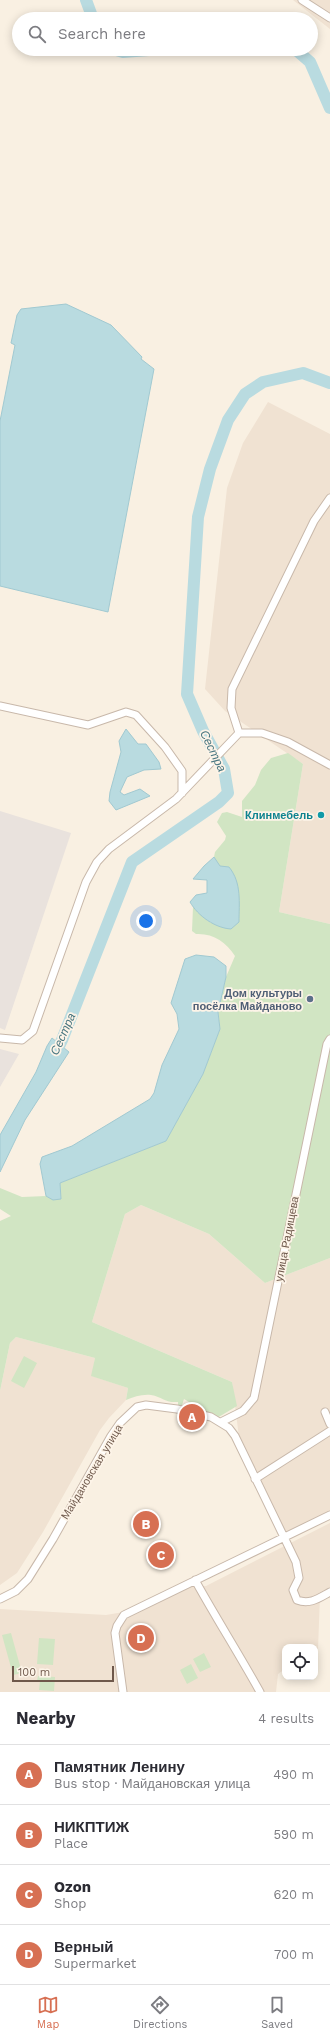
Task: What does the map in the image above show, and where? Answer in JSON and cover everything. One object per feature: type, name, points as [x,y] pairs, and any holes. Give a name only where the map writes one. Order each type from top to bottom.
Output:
[{"type":"street","points":[[302,0],[330,18]]},
{"type":"street","points":[[239,733],[232,708],[232,689],[314,521],[330,498]]},
{"type":"street","points":[[0,706],[88,725],[126,712],[136,715],[165,748],[182,771],[184,791]]},
{"type":"street","points":[[0,1038],[22,1040],[33,1031],[86,882],[96,862],[109,849],[176,799],[239,733],[262,733],[288,742],[330,765]]},
{"type":"street","name":"улица Радищева","points":[[220,1422],[243,1411],[254,1398],[327,1044],[330,1039]]},
{"type":"street","name":"Майдановская улица","points":[[0,1599],[16,1591],[28,1579],[57,1532],[111,1436],[120,1423],[137,1407],[146,1405],[177,1409],[211,1417],[229,1428],[235,1436],[296,1562],[299,1578],[293,1590],[297,1600],[303,1602],[312,1601],[330,1592]]},
{"type":"street","points":[[325,1412],[330,1424]]},
{"type":"street","points":[[255,1478],[330,1431]]},
{"type":"street","points":[[123,1692],[115,1633],[119,1621],[129,1612],[330,1515]]},
{"type":"street","points":[[195,1580],[219,1624],[235,1646],[260,1692]]},
{"type":"shaded area","points":[[293,0],[330,0],[330,29],[318,20],[318,12],[308,12]]},
{"type":"shaded area","points":[[268,402],[330,434],[330,924],[279,912],[303,764],[225,711],[205,689],[227,488],[243,443]]},
{"type":"shaded area","points":[[0,811],[71,833],[5,1030],[0,1028]]},
{"type":"shaded area","points":[[0,1049],[19,1054],[0,1087]]},
{"type":"shaded area","points":[[141,1205],[209,1234],[265,1283],[330,1258],[330,1511],[289,1532],[284,1532],[240,1445],[232,1382],[92,1322],[125,1214]]},
{"type":"shaded area","points":[[16,1337],[95,1358],[92,1376],[128,1388],[126,1400],[100,1430],[43,1532],[17,1573],[0,1585],[0,1391],[10,1343]]},
{"type":"shaded area","points":[[330,1523],[330,1591],[320,1596],[318,1649],[318,1644],[282,1644],[282,1671],[278,1674],[276,1692],[0,1692],[0,1609],[106,1615],[135,1610],[187,1586],[206,1586]]},
{"type":"green space","points":[[288,753],[303,764],[279,912],[330,924],[330,1258],[265,1283],[209,1234],[141,1205],[125,1214],[92,1322],[232,1382],[237,1406],[217,1418],[189,1407],[189,1402],[184,1399],[182,1405],[178,1405],[178,1402],[166,1401],[151,1395],[141,1395],[126,1400],[128,1388],[91,1376],[95,1358],[16,1337],[10,1343],[0,1391],[0,1221],[11,1216],[0,1209],[0,1188],[22,1197],[46,1196],[53,1199],[61,1199],[60,1183],[166,1141],[203,1074],[220,1029],[218,1012],[226,977],[235,956],[228,947],[218,939],[208,935],[196,934],[192,931],[193,907],[211,923],[220,866],[214,857],[215,852],[225,840],[226,836],[217,822],[222,813],[227,812],[242,817],[242,801],[255,785],[261,770],[271,758]]},
{"type":"green space","points":[[24,1356],[37,1363],[24,1388],[11,1381]]},
{"type":"green space","points":[[11,1633],[22,1673],[13,1675],[2,1635]]},
{"type":"green space","points":[[39,1638],[55,1639],[53,1665],[37,1664]]},
{"type":"green space","points":[[204,1653],[211,1667],[200,1672],[193,1659]]},
{"type":"green space","points":[[191,1664],[198,1678],[187,1684],[180,1670]]},
{"type":"green space","points":[[38,1676],[55,1677],[54,1691],[39,1690],[40,1681],[37,1681]]},
{"type":"water","points":[[66,304],[111,325],[142,357],[141,359],[154,369],[108,612],[0,586],[0,421],[15,345],[11,343],[17,315],[21,309]]},
{"type":"water","points":[[126,729],[138,744],[146,744],[159,762],[161,769],[144,770],[127,777],[120,792],[124,795],[140,789],[150,796],[116,810],[109,801],[110,792],[121,752],[119,741]]},
{"type":"water","points":[[214,857],[220,866],[229,867],[238,886],[239,922],[231,929],[213,924],[202,916],[190,902],[196,895],[207,893],[207,880],[193,879]]},
{"type":"water","points":[[196,955],[214,957],[226,966],[226,977],[218,1012],[220,1029],[203,1074],[166,1141],[60,1183],[61,1199],[53,1200],[46,1196],[40,1164],[42,1157],[72,1146],[150,1099],[154,1093],[162,1065],[179,1029],[177,1014],[171,1003],[185,959]]},
{"type":"water","points":[[52,1038],[69,1052],[25,1120],[0,1172],[0,1135],[36,1072]]},
{"type":"waterway","name":"Сестра","points":[[86,0],[90,12]]},
{"type":"waterway","name":"Сестра","points":[[303,56],[310,62],[330,108]]},
{"type":"waterway","name":"Сестра","points":[[53,1058],[62,1040],[132,862],[219,802],[228,793],[224,769],[203,731],[187,694],[198,517],[210,469],[228,420],[245,394],[263,382],[303,373],[330,383]]},
{"type":"place","name":"Клинмебель","points":[[321,815]]},
{"type":"place","name":"Дом культуры посёлка Майданово","points":[[310,999]]},
{"type":"place","name":"Памятник Ленину","points":[[192,1417]]},
{"type":"place","name":"НИКПТИЖ","points":[[146,1524]]},
{"type":"place","name":"Ozon","points":[[161,1555]]},
{"type":"place","name":"Верный","points":[[141,1638]]}]
